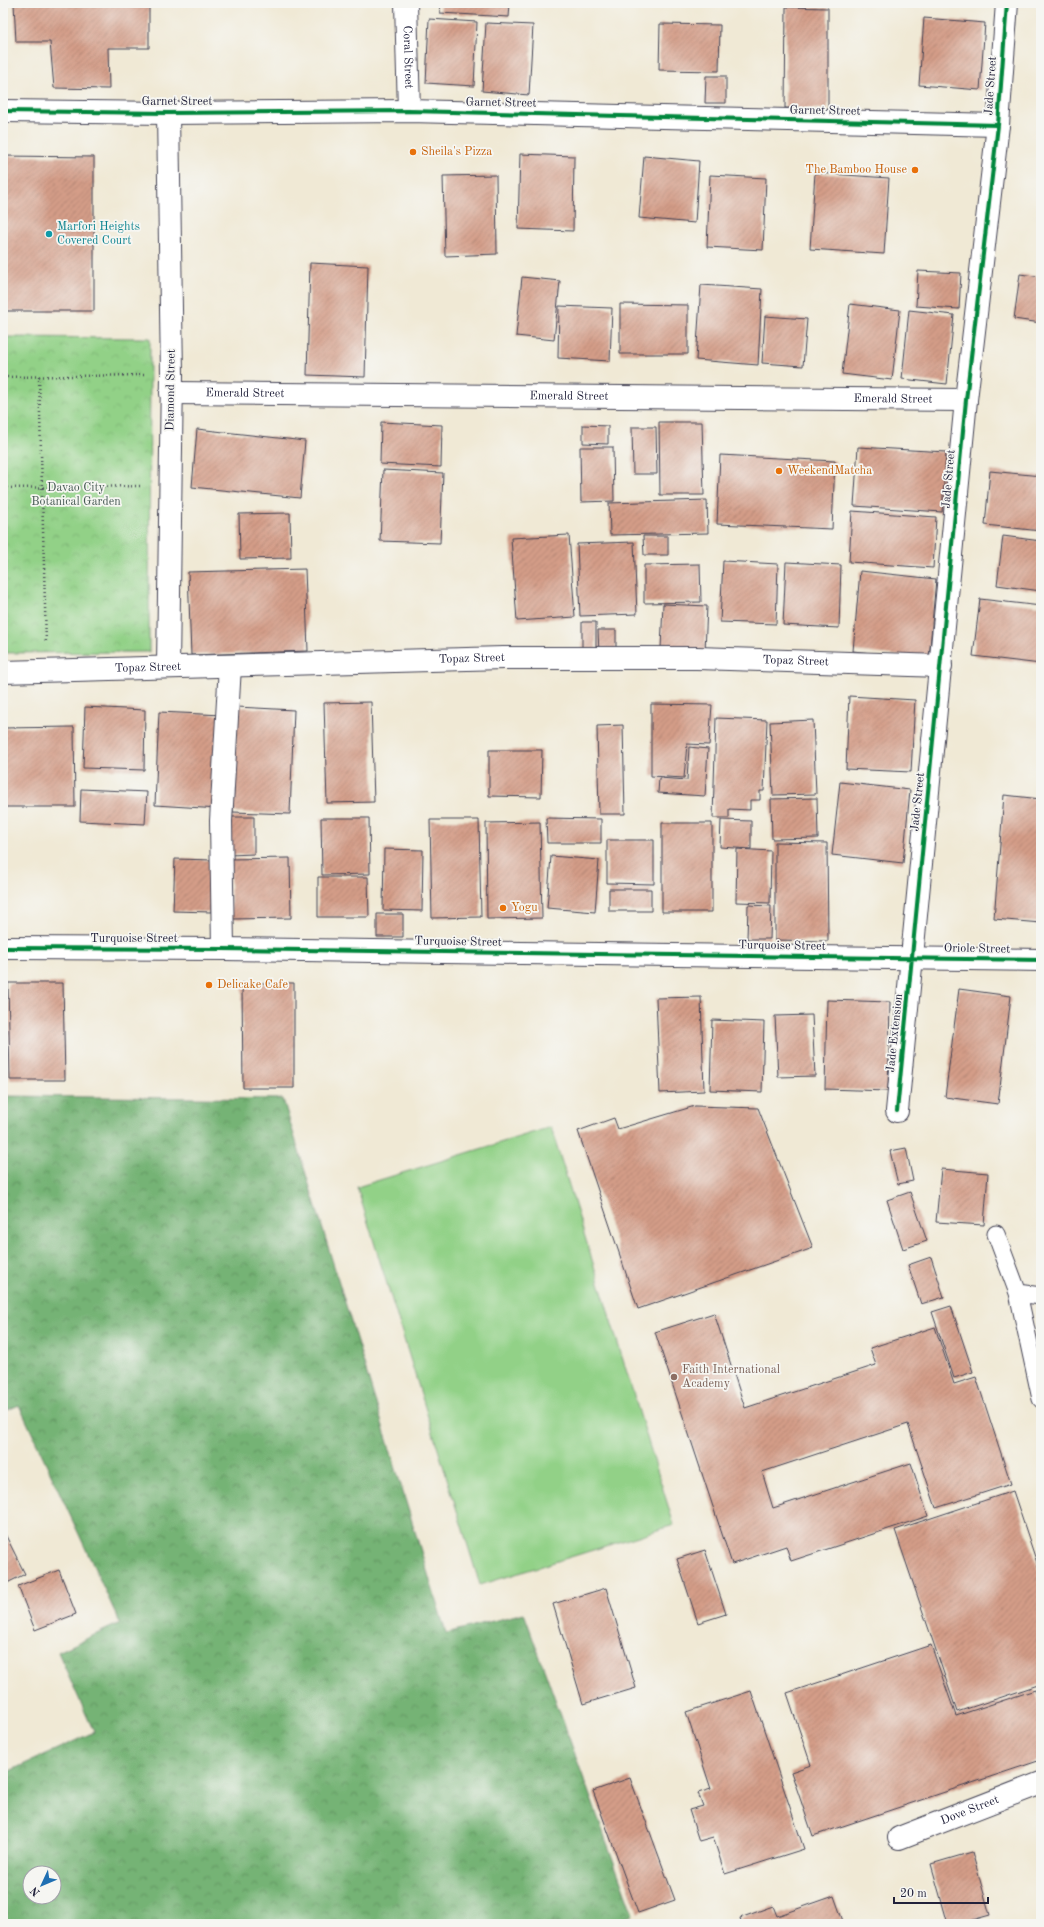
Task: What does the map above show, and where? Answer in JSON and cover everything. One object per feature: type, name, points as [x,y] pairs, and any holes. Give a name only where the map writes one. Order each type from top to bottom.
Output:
[{"type":"street","name":"Coral Street","points":[[406,3],[409,111]]},
{"type":"street","name":"Jade Street","points":[[912,957],[942,666],[966,400],[998,124],[1007,3]]},
{"type":"street","name":"Garnet Street","points":[[3,111],[168,113],[409,111],[998,124]]},
{"type":"street","name":"Diamond Street","points":[[168,113],[171,384],[168,667]]},
{"type":"street","name":"Emerald Street","points":[[171,384],[966,400]]},
{"type":"street","name":"Topaz Street","points":[[3,672],[527,658],[697,658],[942,666]]},
{"type":"street","points":[[223,949],[221,821],[230,666]]},
{"type":"street","name":"Turquoise Street","points":[[3,948],[912,957]]},
{"type":"street","name":"Oriole Street","points":[[912,957],[1041,960]]},
{"type":"street","name":"Jade Extension","points":[[897,1111],[912,957]]},
{"type":"street","name":"Dove Street","points":[[899,1838],[1041,1783]]},
{"type":"lane","points":[[996,1234],[1018,1293],[1041,1399]]},
{"type":"lane","points":[[1018,1293],[1041,1296]]},
{"type":"path","points":[[39,376],[47,670]]},
{"type":"path","points":[[3,377],[39,376],[171,384]]},
{"type":"path","points":[[3,488],[169,485]]},
{"type":"green space","name":"Davao City Botanical Garden","points":[[3,337],[150,338],[149,652],[3,653]]},
{"type":"green space","points":[[3,1096],[283,1099],[446,1633],[524,1613],[633,1915],[607,1924],[3,1924],[3,1774],[94,1732],[58,1652],[120,1623],[19,1405],[3,1412]]},
{"type":"green space","points":[[551,1127],[674,1525],[480,1585],[357,1187]]},
{"type":"building","points":[[14,3],[149,3],[149,48],[108,48],[109,89],[54,88],[50,42],[16,42]]},
{"type":"building","points":[[441,3],[510,3],[509,17],[440,13]]},
{"type":"building","points":[[786,7],[828,8],[828,109],[785,108]]},
{"type":"building","points":[[924,18],[985,23],[980,90],[919,85]]},
{"type":"building","points":[[429,19],[477,22],[474,86],[426,83]]},
{"type":"building","points":[[486,23],[533,25],[529,95],[482,91]]},
{"type":"building","points":[[660,24],[720,25],[719,71],[659,70]]},
{"type":"building","points":[[706,76],[726,76],[726,103],[705,103]]},
{"type":"building","points":[[520,154],[574,156],[573,231],[518,229]]},
{"type":"building","name":"Marfori Heights Covered Court","points":[[3,156],[94,157],[94,311],[3,311]]},
{"type":"building","points":[[644,156],[699,161],[695,223],[639,218]]},
{"type":"building","points":[[815,173],[889,178],[884,254],[810,249]]},
{"type":"building","points":[[496,175],[497,254],[445,256],[443,176]]},
{"type":"building","points":[[710,175],[766,178],[763,250],[707,247]]},
{"type":"building","points":[[310,263],[368,266],[365,377],[307,375]]},
{"type":"building","points":[[918,271],[961,273],[959,309],[916,306]]},
{"type":"building","points":[[1020,274],[1041,277],[1041,323],[1014,319]]},
{"type":"building","points":[[522,277],[560,281],[554,340],[516,336]]},
{"type":"building","points":[[701,285],[762,289],[758,365],[696,360]]},
{"type":"building","points":[[620,304],[688,305],[688,354],[620,354]]},
{"type":"building","points":[[850,304],[900,310],[892,380],[842,374]]},
{"type":"building","points":[[559,306],[612,308],[610,361],[558,358]]},
{"type":"building","points":[[909,310],[954,315],[947,384],[902,379]]},
{"type":"building","points":[[765,316],[807,319],[803,366],[762,363]]},
{"type":"building","points":[[381,422],[442,425],[441,467],[380,464]]},
{"type":"building","points":[[659,422],[702,422],[704,495],[660,495]]},
{"type":"building","points":[[583,425],[608,426],[608,444],[583,443]]},
{"type":"building","points":[[632,427],[656,427],[657,474],[633,474]]},
{"type":"building","points":[[197,429],[305,441],[300,498],[192,487]]},
{"type":"building","points":[[580,447],[613,447],[614,501],[581,502]]},
{"type":"building","points":[[858,447],[946,452],[942,512],[854,506]]},
{"type":"building","points":[[720,455],[835,461],[832,529],[717,524]]},
{"type":"building","points":[[383,470],[443,473],[440,543],[380,541]]},
{"type":"building","points":[[990,471],[1041,476],[1041,531],[985,525]]},
{"type":"building","points":[[707,500],[708,533],[610,535],[609,503]]},
{"type":"building","points":[[852,511],[936,517],[933,568],[849,562]]},
{"type":"building","points":[[290,513],[291,558],[240,559],[239,514]]},
{"type":"building","points":[[569,535],[575,617],[517,621],[511,538]]},
{"type":"building","points":[[643,536],[668,536],[668,555],[644,555]]},
{"type":"building","points":[[1003,536],[1041,541],[1041,591],[997,585]]},
{"type":"building","points":[[634,542],[637,614],[580,616],[577,544]]},
{"type":"building","points":[[723,561],[778,564],[776,624],[720,622]]},
{"type":"building","points":[[786,562],[841,565],[839,628],[783,625]]},
{"type":"building","points":[[700,564],[701,602],[644,603],[644,565]]},
{"type":"building","points":[[305,569],[308,651],[191,655],[188,572]]},
{"type":"building","points":[[860,571],[936,579],[929,659],[853,651]]},
{"type":"building","points":[[980,599],[1041,606],[1041,664],[973,656]]},
{"type":"building","points":[[663,604],[707,606],[705,651],[661,649]]},
{"type":"building","points":[[582,622],[596,622],[596,656],[582,656]]},
{"type":"building","points":[[598,630],[616,630],[616,655],[599,655]]},
{"type":"building","points":[[849,696],[915,700],[911,772],[846,769]]},
{"type":"building","points":[[371,702],[374,802],[327,803],[324,703]]},
{"type":"building","points":[[651,704],[712,705],[709,745],[687,744],[684,778],[651,776]]},
{"type":"building","points":[[85,707],[145,710],[144,770],[83,768]]},
{"type":"building","points":[[237,707],[294,710],[290,814],[233,812]]},
{"type":"building","points":[[159,712],[223,715],[219,809],[155,805]]},
{"type":"building","points":[[716,718],[767,720],[764,791],[760,791],[760,800],[750,800],[750,810],[729,809],[729,818],[713,818]]},
{"type":"building","points":[[813,720],[816,794],[773,795],[770,722]]},
{"type":"building","points":[[623,725],[625,814],[599,814],[597,726]]},
{"type":"building","points":[[74,727],[75,807],[3,807],[3,728]]},
{"type":"building","points":[[689,747],[708,749],[705,796],[658,793],[659,778],[687,780]]},
{"type":"building","points":[[489,750],[542,750],[541,797],[489,796]]},
{"type":"building","points":[[840,782],[910,790],[903,863],[832,855]]},
{"type":"building","points":[[81,789],[147,792],[145,824],[80,821]]},
{"type":"building","points":[[1004,795],[1041,799],[1041,923],[994,919]]},
{"type":"building","points":[[817,798],[818,838],[772,839],[771,799]]},
{"type":"building","points":[[228,817],[254,817],[254,854],[229,855]]},
{"type":"building","points":[[321,818],[369,818],[370,874],[322,875]]},
{"type":"building","points":[[546,818],[601,819],[601,843],[547,843]]},
{"type":"building","points":[[430,820],[479,820],[481,917],[432,918]]},
{"type":"building","points":[[721,820],[751,821],[751,849],[720,847]]},
{"type":"building","points":[[540,822],[542,918],[487,919],[486,823]]},
{"type":"building","points":[[662,823],[712,823],[712,912],[662,912]]},
{"type":"building","points":[[607,840],[654,840],[654,884],[607,883]]},
{"type":"building","points":[[775,842],[827,843],[828,941],[775,940]]},
{"type":"building","points":[[384,849],[423,850],[422,911],[383,910]]},
{"type":"building","points":[[737,849],[771,851],[770,903],[736,902]]},
{"type":"building","points":[[551,856],[599,860],[595,912],[547,908]]},
{"type":"building","points":[[290,858],[291,918],[231,919],[230,859]]},
{"type":"building","points":[[175,859],[213,860],[211,912],[173,911]]},
{"type":"building","points":[[318,877],[368,877],[369,917],[318,917]]},
{"type":"building","points":[[609,889],[651,889],[651,911],[609,911]]},
{"type":"building","points":[[748,905],[771,906],[770,939],[747,939]]},
{"type":"building","points":[[377,914],[403,914],[403,937],[377,937]]},
{"type":"building","points":[[8,983],[63,983],[65,1080],[10,1080]]},
{"type":"building","points":[[242,983],[294,983],[294,1088],[243,1088]]},
{"type":"building","points":[[959,989],[1011,996],[998,1104],[945,1097]]},
{"type":"building","points":[[701,997],[704,1091],[660,1093],[656,998]]},
{"type":"building","points":[[827,1000],[890,1002],[888,1091],[825,1089]]},
{"type":"building","points":[[812,1015],[815,1076],[778,1077],[775,1016]]},
{"type":"building","points":[[712,1020],[764,1022],[762,1092],[710,1090]]},
{"type":"building","points":[[695,1106],[758,1108],[813,1248],[638,1309],[578,1131],[614,1118],[618,1129]]},
{"type":"building","points":[[906,1148],[913,1181],[898,1184],[890,1151]]},
{"type":"building","points":[[941,1169],[988,1173],[984,1225],[936,1222]]},
{"type":"building","points":[[910,1192],[927,1241],[903,1249],[887,1200]]},
{"type":"building","points":[[931,1257],[944,1297],[921,1304],[908,1265]]},
{"type":"building","points":[[951,1306],[973,1372],[954,1378],[932,1312]]},
{"type":"building","points":[[714,1313],[745,1408],[876,1365],[870,1348],[935,1327],[954,1384],[976,1377],[1011,1484],[936,1508],[908,1424],[762,1472],[773,1508],[911,1463],[928,1516],[791,1561],[786,1546],[732,1564],[655,1332]]},
{"type":"building","points":[[1013,1491],[1041,1575],[1041,1684],[957,1712],[895,1530]]},
{"type":"building","points":[[3,1530],[25,1574],[3,1585]]},
{"type":"building","points":[[705,1550],[726,1614],[698,1623],[677,1559]]},
{"type":"building","points":[[59,1570],[76,1614],[35,1630],[18,1586]]},
{"type":"building","points":[[606,1588],[636,1688],[583,1704],[553,1604]]},
{"type":"building","points":[[931,1645],[956,1716],[1035,1690],[1041,1706],[1041,1760],[813,1836],[791,1772],[811,1765],[787,1693]]},
{"type":"building","points":[[751,1691],[804,1849],[725,1874],[713,1837],[699,1841],[689,1810],[703,1806],[698,1793],[711,1789],[686,1712]]},
{"type":"building","points":[[630,1778],[675,1900],[638,1913],[593,1791]]},
{"type":"building","points":[[972,1852],[990,1915],[958,1924],[948,1924],[931,1864]]},
{"type":"building","points":[[834,1896],[844,1924],[742,1924],[740,1918],[773,1906],[777,1916]]},
{"type":"cycle path","points":[[897,1111],[966,400],[998,125],[1007,3]]},
{"type":"cycle path","points":[[3,111],[168,113],[409,111],[998,125]]},
{"type":"cycle path","points":[[3,948],[223,949],[1041,960]]},
{"type":"place","name":"Sheila's Pizza","points":[[413,152]]},
{"type":"place","name":"The Bamboo House","points":[[915,170]]},
{"type":"place","name":"Marfori Heights Covered Court","points":[[49,234]]},
{"type":"place","name":"WeekendMatcha","points":[[779,471]]},
{"type":"place","name":"Yogu","points":[[503,908]]},
{"type":"place","name":"Delicake Cafe","points":[[209,985]]},
{"type":"place","name":"Faith International Academy","points":[[674,1377]]}]
